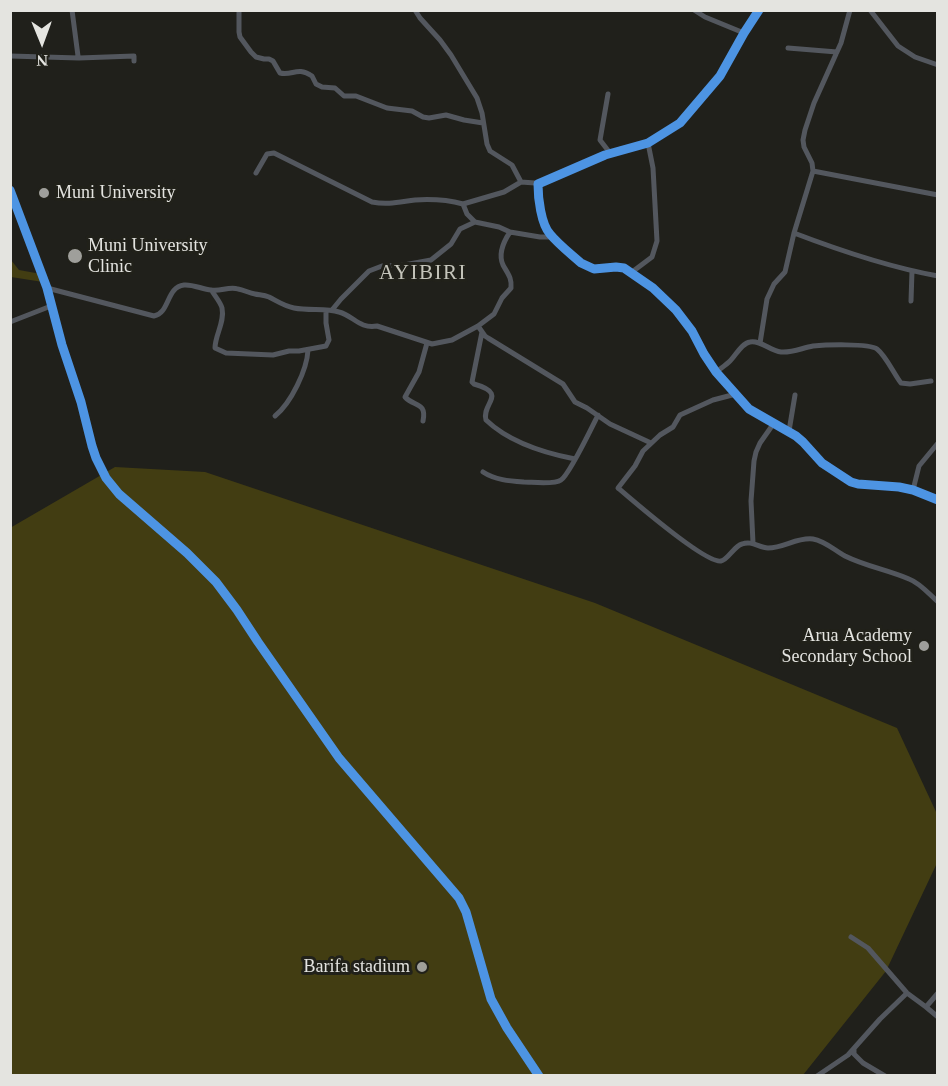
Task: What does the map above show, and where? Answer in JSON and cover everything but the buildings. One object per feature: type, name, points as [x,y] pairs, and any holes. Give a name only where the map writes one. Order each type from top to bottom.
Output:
[{"type":"street","points":[[72,10],[78,56]]},
{"type":"street","points":[[239,10],[240,37],[256,57],[273,61],[280,73],[302,71],[312,76],[316,84],[335,88],[344,96],[356,96],[387,108],[412,111],[423,117],[446,115],[483,123]]},
{"type":"street","points":[[415,10],[440,40],[480,105],[490,151],[512,165],[521,182]]},
{"type":"street","points":[[694,10],[744,33]]},
{"type":"street","points":[[255,172],[267,154],[271,153],[372,202],[385,205],[424,200],[463,204],[504,192],[521,182],[538,184],[610,153],[648,143],[673,129],[687,116],[720,75],[759,10]]},
{"type":"street","points":[[760,343],[767,299],[774,284],[785,272],[794,232],[813,171],[812,163],[804,147],[804,135],[814,103],[842,43],[850,10]]},
{"type":"street","points":[[870,10],[898,46],[915,57],[938,65]]},
{"type":"street","points":[[788,48],[837,52]]},
{"type":"street","points":[[10,56],[79,58],[134,56],[135,61]]},
{"type":"street","points":[[608,94],[600,140],[610,153]]},
{"type":"street","points":[[632,272],[652,257],[657,241],[653,168],[648,143]]},
{"type":"street","points":[[813,171],[938,195]]},
{"type":"street","points":[[538,184],[538,195],[546,227],[553,237],[587,267],[598,270],[621,268],[632,272],[653,288],[676,310],[692,331],[716,372],[750,409],[789,431],[803,442],[822,463],[851,482],[899,487],[938,500]]},
{"type":"street","points":[[10,190],[46,288],[81,402],[89,438],[106,478],[119,494],[187,553],[216,582],[339,758],[459,898],[466,912],[491,999],[539,1076]]},
{"type":"street","points":[[463,204],[467,214],[475,222],[510,232],[553,237]]},
{"type":"street","points":[[212,291],[222,308],[222,320],[215,340],[217,350],[226,353],[273,355],[326,346],[329,340],[326,323],[329,310],[369,271],[382,266],[431,260],[451,244],[460,229],[475,222]]},
{"type":"street","points":[[46,288],[154,316],[160,315],[171,293],[183,285],[212,291],[235,288],[268,297],[292,308],[342,312],[364,326],[377,326],[427,343],[439,344],[452,340],[478,326],[494,314],[502,298],[511,288],[511,279],[502,263],[502,248],[510,232]]},
{"type":"street","points":[[794,232],[860,257],[938,276]]},
{"type":"street","points":[[911,301],[912,271]]},
{"type":"street","points":[[10,322],[51,306]]},
{"type":"street","points":[[478,326],[488,338],[563,384],[574,402],[610,424],[651,443]]},
{"type":"street","points":[[482,332],[472,382],[489,390],[492,394],[492,400],[484,414],[486,420],[504,435],[543,453],[575,459]]},
{"type":"street","points":[[716,372],[748,342],[760,343],[771,350],[781,352],[816,346],[862,345],[873,346],[880,352],[901,383],[931,381]]},
{"type":"street","points":[[423,421],[423,409],[405,397],[419,372],[427,343]]},
{"type":"street","points":[[275,416],[297,385],[307,361],[308,350]]},
{"type":"street","points":[[736,394],[713,400],[680,415],[673,427],[644,451],[618,488],[650,516],[700,552],[719,561],[724,560],[737,546],[742,544],[753,543],[769,548],[794,540],[814,539],[863,564],[911,579],[938,602]]},
{"type":"street","points":[[789,431],[795,395]]},
{"type":"street","points":[[483,472],[506,480],[557,482],[567,474],[598,415]]},
{"type":"street","points":[[753,543],[751,501],[754,461],[760,443],[774,423]]},
{"type":"street","points":[[913,490],[919,466],[938,443]]},
{"type":"street","points":[[851,937],[868,948],[907,993],[938,1017]]},
{"type":"street","points":[[817,1076],[848,1055],[907,993]]},
{"type":"street","points":[[926,1007],[938,993]]},
{"type":"street","points":[[855,1048],[855,1056],[885,1076]]},
{"type":"shaded area","points":[[10,257],[19,270],[41,274],[43,282],[11,277]]},
{"type":"shaded area","points":[[115,467],[205,472],[595,603],[897,728],[937,814],[937,863],[886,971],[803,1075],[11,1075],[10,528]]},
{"type":"cycle path","points":[[759,10],[720,76],[680,123],[648,143],[605,155],[538,184],[539,203],[544,224],[561,246],[581,263],[594,269],[624,268],[653,288],[676,310],[692,331],[716,372],[749,409],[796,436],[822,463],[851,482],[899,487],[938,500]]},
{"type":"cycle path","points":[[10,190],[47,288],[92,446],[106,478],[119,494],[187,553],[216,582],[339,758],[459,898],[466,912],[491,999],[539,1076]]},
{"type":"place","name":"Muni University","points":[[44,193]]},
{"type":"place","name":"Muni University Clinic","points":[[75,256]]},
{"type":"place","name":"Arua Academy Secondary School","points":[[924,646]]},
{"type":"place","name":"Barifa stadium","points":[[422,967]]},
{"type":"district","name":"AYIBIRI","points":[[423,273]]}]
